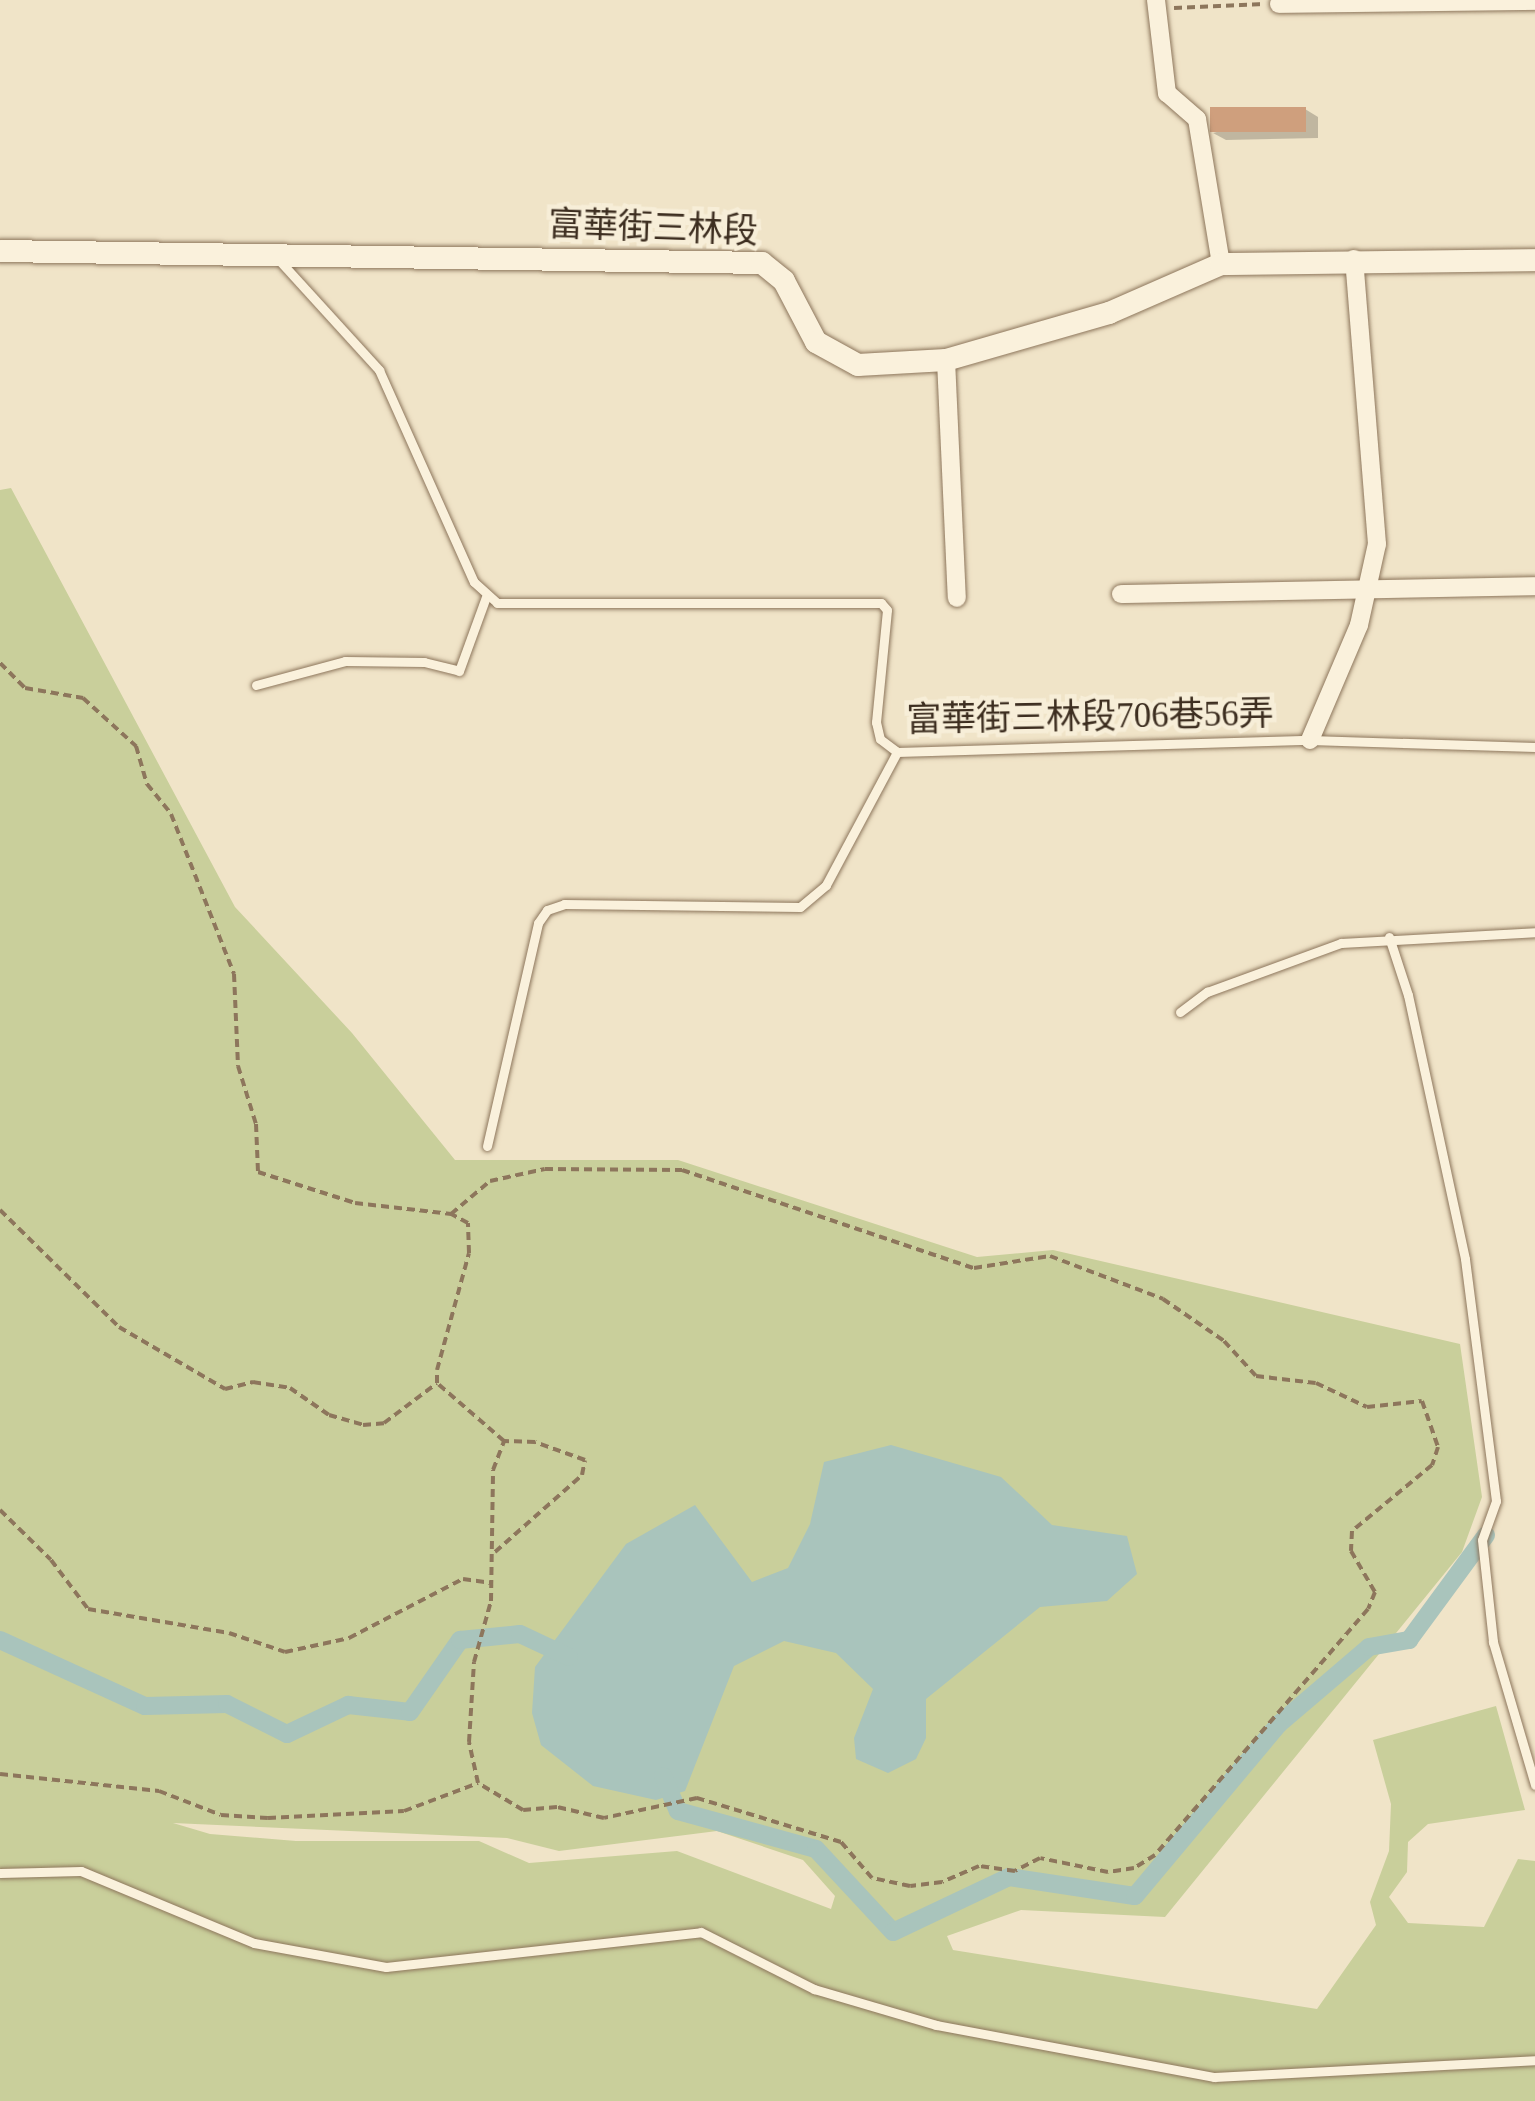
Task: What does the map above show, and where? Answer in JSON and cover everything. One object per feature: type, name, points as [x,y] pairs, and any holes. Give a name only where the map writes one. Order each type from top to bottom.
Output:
[{"type":"street","points":[[1279,4],[1535,2]]},
{"type":"street","points":[[1157,5],[1167,93],[1197,120],[1221,264]]},
{"type":"street","name":"富華街三林段","points":[[0,251],[271,251],[762,263],[784,281],[816,342],[836,358],[858,365],[946,360],[1109,313],[1221,264],[1354,259],[1535,260]]},
{"type":"street","points":[[1310,740],[1369,586],[1376,544],[1374,470],[1358,364],[1354,259]]},
{"type":"street","points":[[946,360],[957,598]]},
{"type":"street","points":[[1121,594],[1369,586],[1535,586]]},
{"type":"lane","points":[[256,685],[344,661],[424,662],[458,671],[486,597],[474,582],[379,370],[271,251]]},
{"type":"lane","name":"富華街三林段706巷56弄","points":[[486,597],[497,602],[881,603],[887,610],[876,722],[880,738],[896,752],[1310,740],[1535,747]]},
{"type":"lane","points":[[487,1146],[538,923],[548,910],[564,904],[800,908],[826,885],[896,752]]},
{"type":"lane","points":[[1180,1012],[1208,992],[1281,961],[1389,937],[1535,932]]},
{"type":"lane","points":[[1389,937],[1408,995],[1465,1259],[1496,1501],[1482,1540],[1493,1642],[1535,1785]]},
{"type":"lane","points":[[0,1872],[81,1871],[254,1943],[386,1967],[702,1932],[814,1989],[936,2025],[1214,2076],[1535,2060]]},
{"type":"path","points":[[1157,5],[1279,4]]},
{"type":"path","points":[[0,663],[26,688],[83,698],[136,746],[147,784],[171,814],[234,974],[238,1066],[256,1124],[258,1172],[355,1203],[451,1214],[468,1223],[469,1253],[437,1383],[384,1423],[364,1424],[329,1415],[290,1388],[253,1382],[226,1389],[119,1327],[0,1210]]},
{"type":"path","points":[[451,1214],[490,1181],[545,1168],[682,1170],[974,1268],[1050,1256],[1163,1299],[1224,1341],[1256,1376],[1316,1383],[1368,1407],[1422,1401],[1438,1447],[1432,1465],[1352,1531],[1350,1551],[1375,1592],[1368,1609],[1155,1854],[1134,1868],[1108,1872],[1040,1858],[1015,1871],[979,1866],[910,1886],[872,1878],[841,1842],[746,1808],[696,1798],[639,1816],[604,1818],[557,1807],[523,1810],[478,1783],[468,1742],[471,1693],[492,1584],[493,1470],[504,1441]]},
{"type":"path","points":[[437,1383],[504,1441],[535,1442],[584,1460],[582,1475],[494,1552]]},
{"type":"path","points":[[0,1510],[52,1560],[88,1610],[229,1633],[285,1652],[349,1638],[463,1579],[492,1584]]},
{"type":"path","points":[[0,1774],[159,1791],[221,1815],[268,1818],[404,1811],[478,1783]]},
{"type":"green space","points":[[11,488],[235,907],[352,1033],[455,1160],[678,1160],[977,1257],[1053,1250],[1460,1344],[1482,1497],[1462,1552],[1165,1917],[1021,1910],[947,1936],[953,1950],[1317,2009],[1376,1925],[1370,1902],[1389,1851],[1391,1804],[1373,1740],[1496,1706],[1525,1810],[1428,1824],[1408,1842],[1407,1872],[1389,1897],[1408,1923],[1484,1927],[1518,1859],[1535,1861],[1535,2101],[0,2101],[0,490]],"holes":[[[173,1823],[507,1838],[559,1851],[717,1831],[803,1860],[835,1896],[831,1909],[677,1851],[529,1863],[479,1841],[296,1841],[210,1834]]]},
{"type":"water","points":[[891,1445],[1001,1477],[1052,1525],[1127,1536],[1137,1574],[1107,1601],[1040,1607],[926,1699],[926,1738],[916,1759],[888,1773],[856,1759],[854,1738],[873,1689],[836,1653],[784,1641],[734,1666],[685,1791],[656,1800],[593,1786],[541,1745],[532,1713],[535,1667],[626,1544],[695,1505],[752,1582],[788,1568],[810,1524],[824,1462]]},
{"type":"building","points":[[1210,107],[1306,107],[1306,132],[1210,132]]},
{"type":"waterway","points":[[663,1776],[678,1811],[816,1849],[893,1932],[1009,1877],[1135,1896],[1279,1724],[1369,1647],[1409,1640],[1486,1535]]},
{"type":"waterway","points":[[0,1640],[145,1706],[227,1704],[287,1734],[348,1705],[410,1712],[460,1640],[520,1634],[569,1657]]}]
